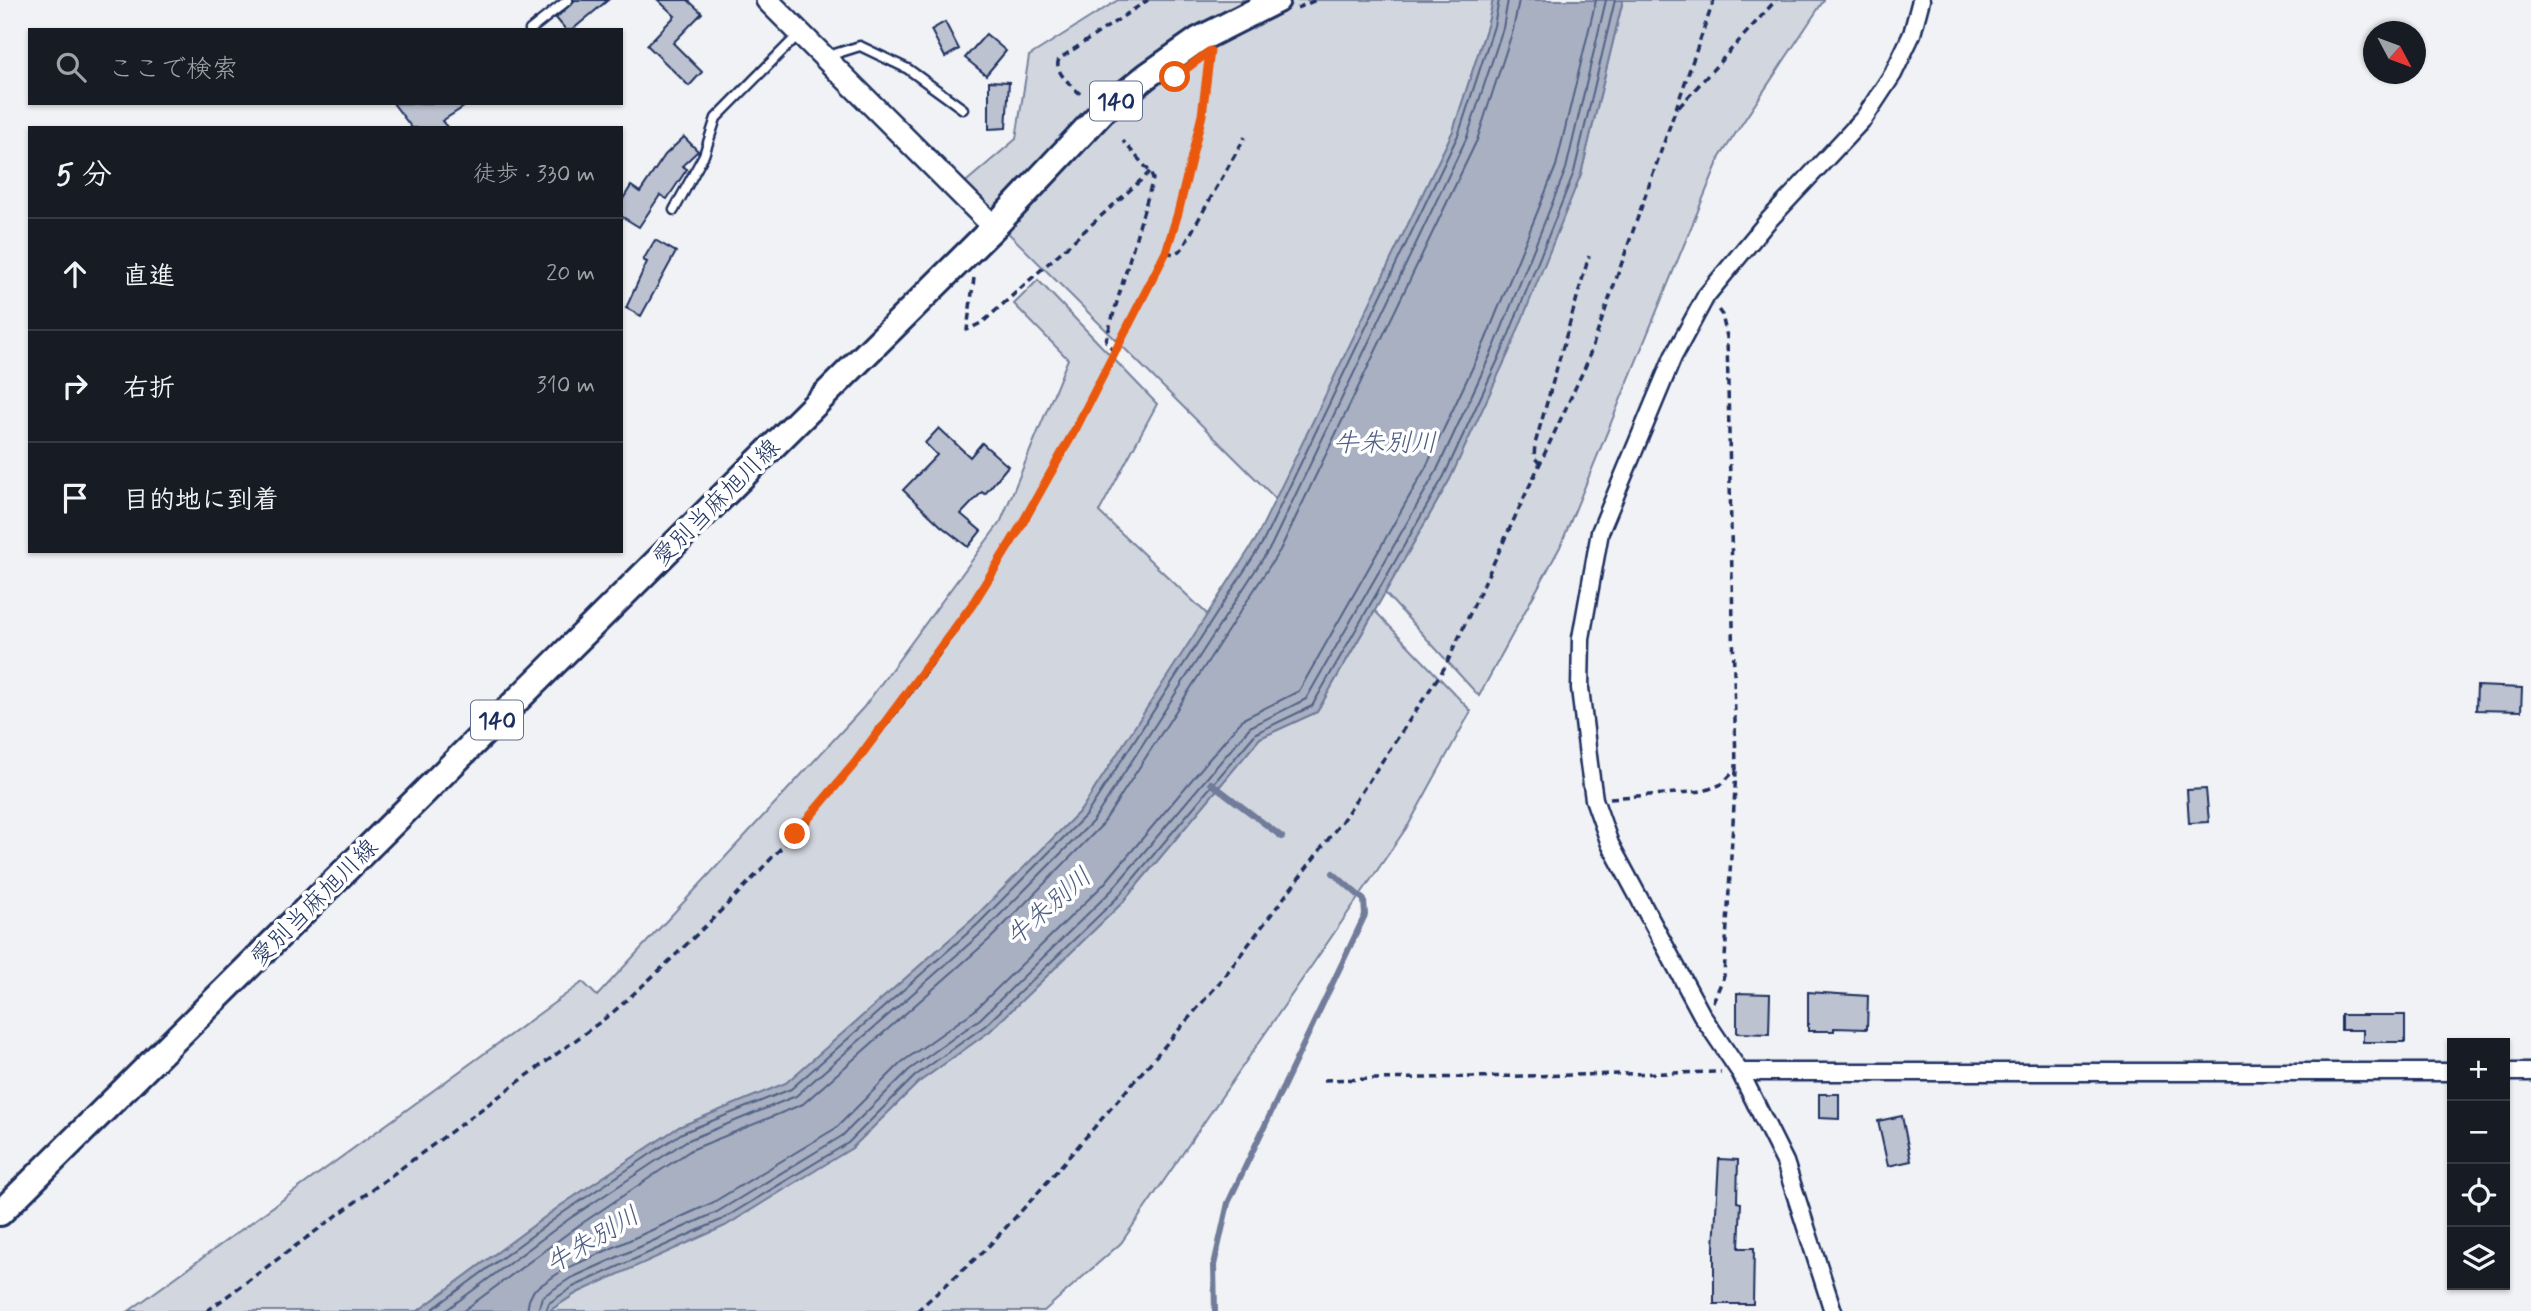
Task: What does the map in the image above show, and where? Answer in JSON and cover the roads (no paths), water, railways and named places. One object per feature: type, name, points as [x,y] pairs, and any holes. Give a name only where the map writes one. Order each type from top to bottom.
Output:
[{"type":"main road","name":"愛別当麻旭川線","points":[[0,1213],[994,227],[1103,111],[1198,40],[1270,3]]},
{"type":"street","points":[[767,0],[994,227]]},
{"type":"street","points":[[1833,1311],[1785,1162],[1740,1072],[1703,1017],[1610,844],[1594,799],[1580,688],[1581,638],[1600,532],[1673,357],[1706,296],[1767,222],[1864,118],[1893,74],[1912,34],[1921,0]]},
{"type":"street","points":[[1740,1072],[2447,1072]]},
{"type":"street","points":[[2510,1072],[2531,1072]]},
{"type":"lane","points":[[533,28],[568,0]]},
{"type":"lane","points":[[674,210],[704,155],[716,118],[800,33]]},
{"type":"lane","points":[[824,57],[860,46],[908,69],[963,109]]},
{"type":"water","name":"牛朱別川","points":[[1493,0],[1623,0],[1581,174],[1509,352],[1450,479],[1317,712],[1260,738],[1123,902],[990,1031],[919,1082],[852,1148],[725,1226],[577,1293],[549,1311],[418,1311],[560,1206],[679,1127],[786,1083],[973,919],[1081,810],[1256,539],[1453,131]]},
{"type":"waterway","points":[[1211,783],[1282,837]]},
{"type":"waterway","points":[[1215,1311],[1214,1265],[1228,1203],[1365,915],[1364,900],[1333,873]]}]
